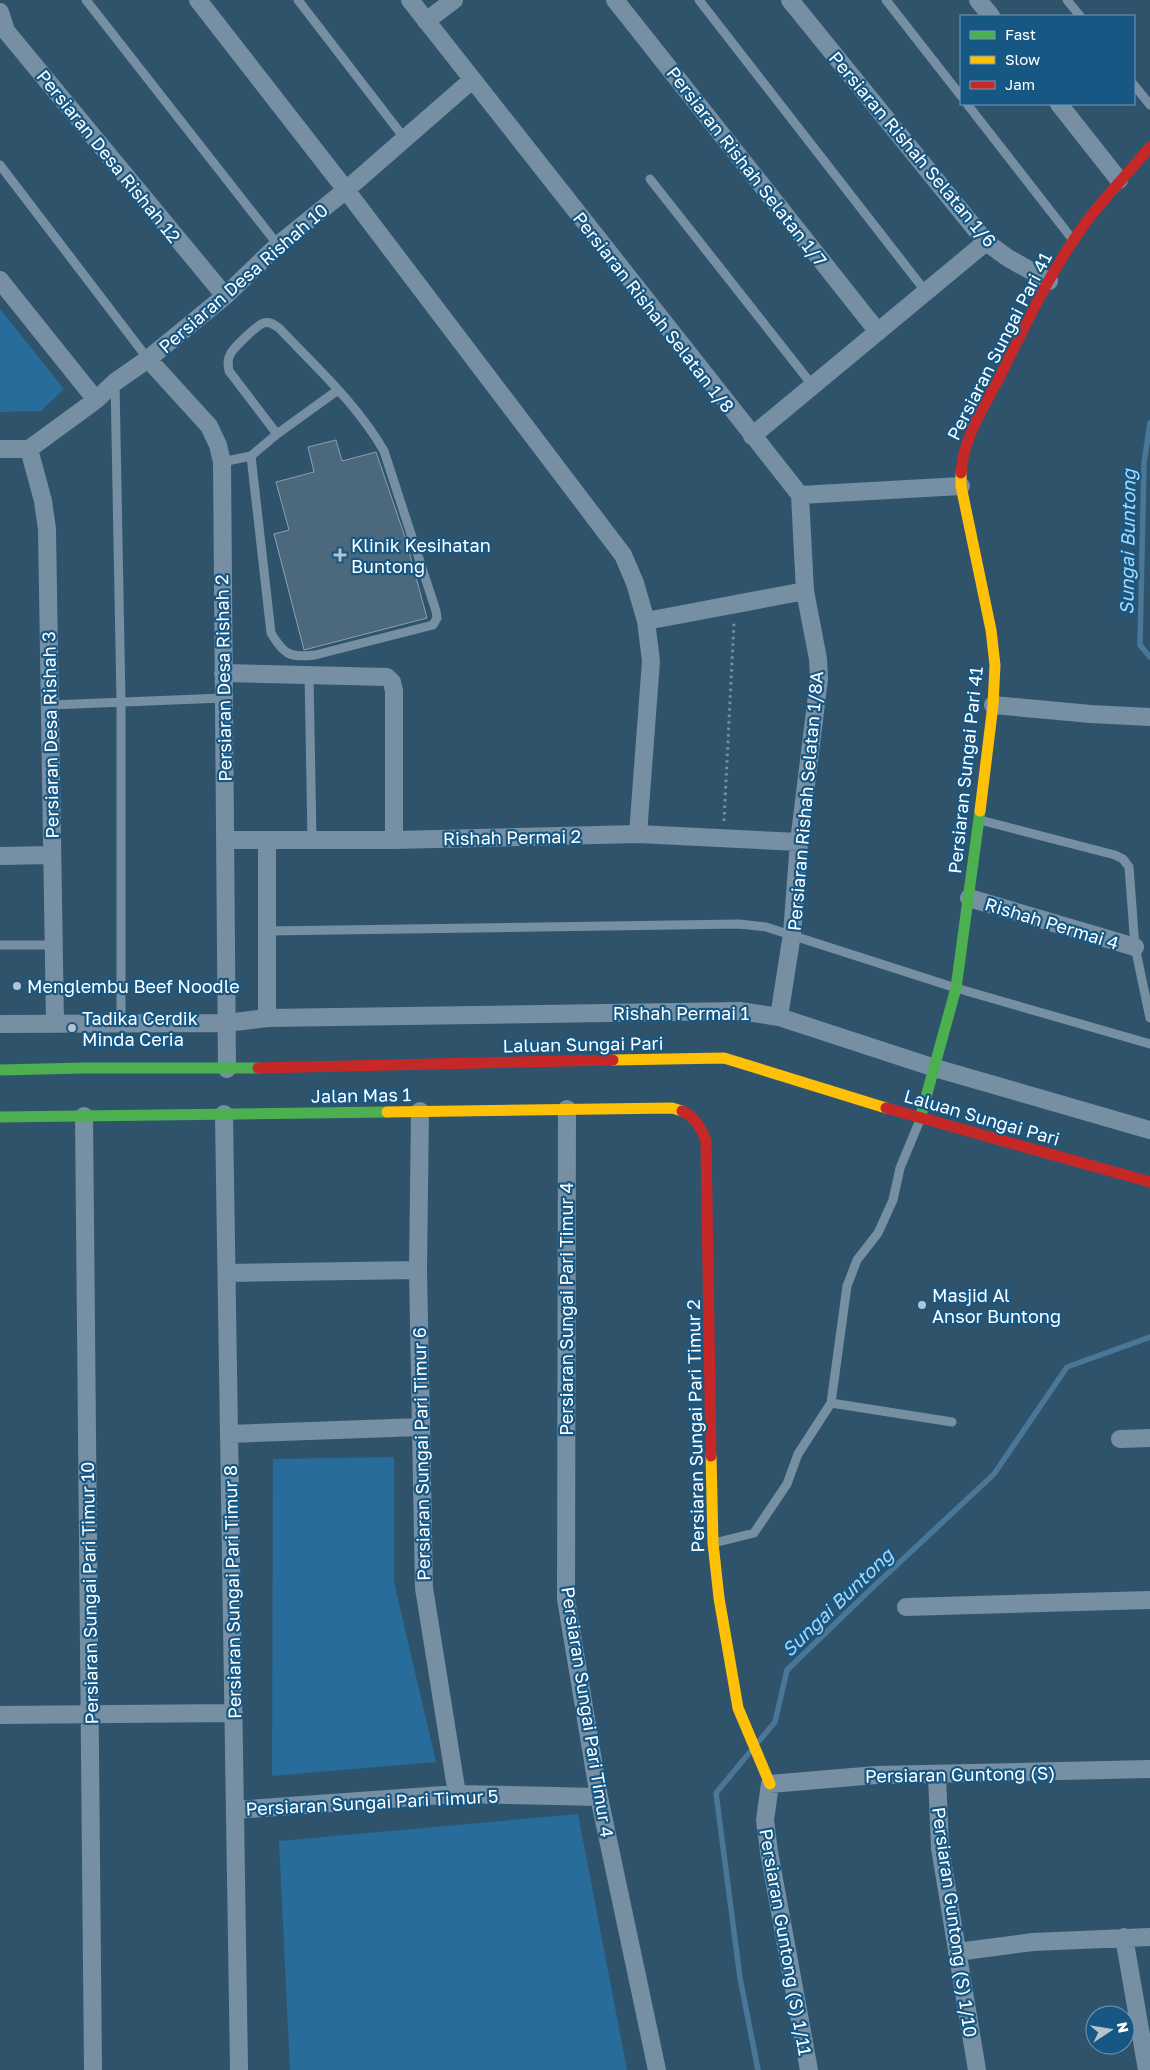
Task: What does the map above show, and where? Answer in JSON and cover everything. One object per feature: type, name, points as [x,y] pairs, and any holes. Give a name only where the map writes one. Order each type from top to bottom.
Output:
[{"type":"street","points":[[198,0],[346,190],[623,555],[635,583],[646,621],[651,661],[638,834]]},
{"type":"street","name":"Persiaran Rishah Selatan 1/8","points":[[410,0],[800,496]]},
{"type":"street","points":[[426,21],[454,0]]},
{"type":"street","name":"Persiaran Rishah Selatan 1/7","points":[[615,0],[878,332]]},
{"type":"street","name":"Persiaran Rishah Selatan 1/6","points":[[790,0],[986,242],[1008,258],[1049,281]]},
{"type":"street","points":[[978,0],[990,15]]},
{"type":"street","name":"Persiaran Desa Rishah 12","points":[[0,12],[3,32],[225,296]]},
{"type":"street","name":"Persiaran Desa Rishah 10","points":[[29,449],[96,400],[115,382],[148,359],[225,296],[278,245],[346,190],[472,80]]},
{"type":"street","points":[[1060,105],[1119,180]]},
{"type":"street","name":"Persiaran Sungai Pari 41","points":[[920,1119],[956,988],[993,704],[995,665],[991,630],[961,486],[962,456],[974,426],[1049,281],[1073,241],[1119,180],[1150,147]]},
{"type":"street","points":[[752,436],[986,242]]},
{"type":"street","points":[[0,280],[96,400]]},
{"type":"street","name":"Persiaran Desa Rishah 2","points":[[148,359],[209,426],[218,445],[222,462],[226,1069]]},
{"type":"street","points":[[0,449],[29,449]]},
{"type":"street","name":"Persiaran Desa Rishah 3","points":[[29,449],[43,500],[47,529],[55,1023]]},
{"type":"street","points":[[800,496],[961,486]]},
{"type":"street","name":"Persiaran Rishah Selatan 1/8A","points":[[779,1017],[792,934],[799,842],[819,679],[818,659],[805,591],[800,496]]},
{"type":"street","points":[[646,621],[805,591]]},
{"type":"street","points":[[223,673],[379,675],[387,677],[392,682],[394,691],[394,840]]},
{"type":"street","points":[[993,704],[1091,714],[1150,717]]},
{"type":"street","name":"Rishah Permai 2","points":[[225,840],[394,840],[638,834],[799,842]]},
{"type":"street","points":[[267,841],[267,1018]]},
{"type":"street","points":[[0,856],[52,855]]},
{"type":"street","name":"Rishah Permai 4","points":[[969,898],[1135,947]]},
{"type":"street","name":"Rishah Permai 1","points":[[0,1024],[226,1023],[267,1018],[740,1011],[779,1017],[935,1068],[1150,1130]]},
{"type":"street","name":"Laluan Sungai Pari","points":[[0,1070],[84,1068],[226,1069],[724,1058],[920,1119],[1150,1182]]},
{"type":"street","name":"Jalan Mas 1","points":[[0,1117],[672,1108],[688,1113],[700,1124],[706,1141]]},
{"type":"street","name":"Persiaran Sungai Pari Timur 4","points":[[567,1110],[566,1599],[599,1797],[657,2070]]},
{"type":"street","name":"Persiaran Sungai Pari Timur 6","points":[[420,1111],[418,1270],[424,1588],[457,1794]]},
{"type":"street","name":"Persiaran Sungai Pari Timur 8","points":[[224,1114],[228,1273],[239,2070]]},
{"type":"street","name":"Persiaran Sungai Pari Timur 10","points":[[84,1116],[93,2070]]},
{"type":"street","name":"Persiaran Sungai Pari Timur 2","points":[[706,1141],[713,1543],[719,1598],[738,1708],[770,1784]]},
{"type":"street","points":[[228,1273],[418,1270]]},
{"type":"street","points":[[229,1434],[420,1427]]},
{"type":"street","points":[[1120,1439],[1150,1438]]},
{"type":"street","points":[[906,1607],[1150,1600]]},
{"type":"street","points":[[0,1715],[234,1713]]},
{"type":"street","name":"Persiaran Guntong (S)","points":[[770,1784],[876,1775],[1150,1769]]},
{"type":"street","name":"Persiaran Guntong (S) 1/10","points":[[937,1775],[940,1848],[977,2070]]},
{"type":"street","name":"Persiaran Guntong (S) 1/11","points":[[770,1784],[764,1820],[768,1852],[809,2070]]},
{"type":"street","name":"Persiaran Sungai Pari Timur 5","points":[[235,1810],[457,1794],[599,1797]]},
{"type":"street","points":[[957,1952],[1033,1942],[1150,1937]]},
{"type":"street","points":[[1124,1938],[1147,2070]]},
{"type":"lane","points":[[86,0],[278,245]]},
{"type":"lane","points":[[298,0],[405,139]]},
{"type":"lane","points":[[699,0],[926,292]]},
{"type":"lane","points":[[886,0],[960,95]]},
{"type":"lane","points":[[1067,0],[1079,15]]},
{"type":"lane","points":[[1135,86],[1150,105]]},
{"type":"lane","points":[[968,105],[1073,241]]},
{"type":"lane","points":[[0,165],[148,359]]},
{"type":"lane","points":[[650,179],[813,386]]},
{"type":"lane","points":[[252,456],[271,633],[281,650],[296,657],[316,654],[433,625],[436,611],[384,451],[372,430],[338,390],[279,328],[271,323],[263,323],[230,353],[228,361],[229,371],[277,434]]},
{"type":"lane","points":[[115,382],[121,701],[122,1023]]},
{"type":"lane","points":[[222,462],[252,456],[277,434],[338,390]]},
{"type":"lane","points":[[309,674],[312,840]]},
{"type":"lane","points":[[50,705],[223,698]]},
{"type":"lane","points":[[978,820],[1115,855],[1123,859],[1129,867],[1135,947],[1150,1018]]},
{"type":"lane","points":[[267,931],[739,924],[766,927],[956,988],[1150,1044]]},
{"type":"lane","points":[[0,945],[54,944]]},
{"type":"lane","points":[[713,1543],[754,1533],[788,1484],[798,1454],[831,1403],[847,1286],[857,1260],[878,1233],[893,1200],[900,1168],[920,1119]]},
{"type":"lane","points":[[831,1403],[952,1422]]},
{"type":"path","points":[[723,838],[735,604]]},
{"type":"shaded area","points":[[0,309],[64,389],[41,411],[0,412]]},
{"type":"shaded area","points":[[394,1457],[394,1582],[436,1762],[272,1776],[273,1459]]},
{"type":"shaded area","points":[[578,1814],[627,2070],[290,2070],[279,1841]]},
{"type":"building","points":[[336,440],[342,461],[376,452],[406,540],[427,618],[304,650],[274,534],[289,530],[276,482],[314,472],[308,447]]},
{"type":"waterway","name":"Sungai Buntong","points":[[1150,423],[1144,463],[1140,645],[1150,657]]},
{"type":"waterway","name":"Sungai Buntong","points":[[759,1741],[775,1722],[787,1670],[994,1474],[1067,1367],[1150,1337]]},
{"type":"waterway","name":"Sungai Buntong","points":[[750,1752],[716,1793],[740,1978],[758,2070]]},
{"type":"traffic: fast","points":[[920,1119],[956,988],[980,811]]},
{"type":"traffic: fast","points":[[0,1070],[258,1068]]},
{"type":"traffic: fast","points":[[0,1117],[387,1112]]},
{"type":"traffic: slow","points":[[961,473],[961,486],[991,630],[995,665],[993,705],[980,811]]},
{"type":"traffic: slow","points":[[613,1060],[724,1058],[886,1108]]},
{"type":"traffic: slow","points":[[387,1112],[672,1108],[682,1111]]},
{"type":"traffic: slow","points":[[711,1456],[713,1543],[719,1598],[738,1708],[770,1784]]},
{"type":"traffic: jam","points":[[961,473],[966,448],[980,412],[1052,274],[1091,216],[1150,147]]},
{"type":"traffic: jam","points":[[258,1068],[613,1060]]},
{"type":"traffic: jam","points":[[886,1108],[1150,1182]]},
{"type":"traffic: jam","points":[[682,1111],[691,1116],[697,1123],[706,1141],[711,1456]]},
{"type":"place","name":"Klinik Kesihatan Buntong","points":[[340,555]]},
{"type":"place","name":"Menglembu Beef Noodle","points":[[17,986]]},
{"type":"place","name":"Tadika Cerdik Minda Ceria","points":[[72,1028]]},
{"type":"place","name":"Masjid Al Ansor Buntong","points":[[922,1305]]}]
